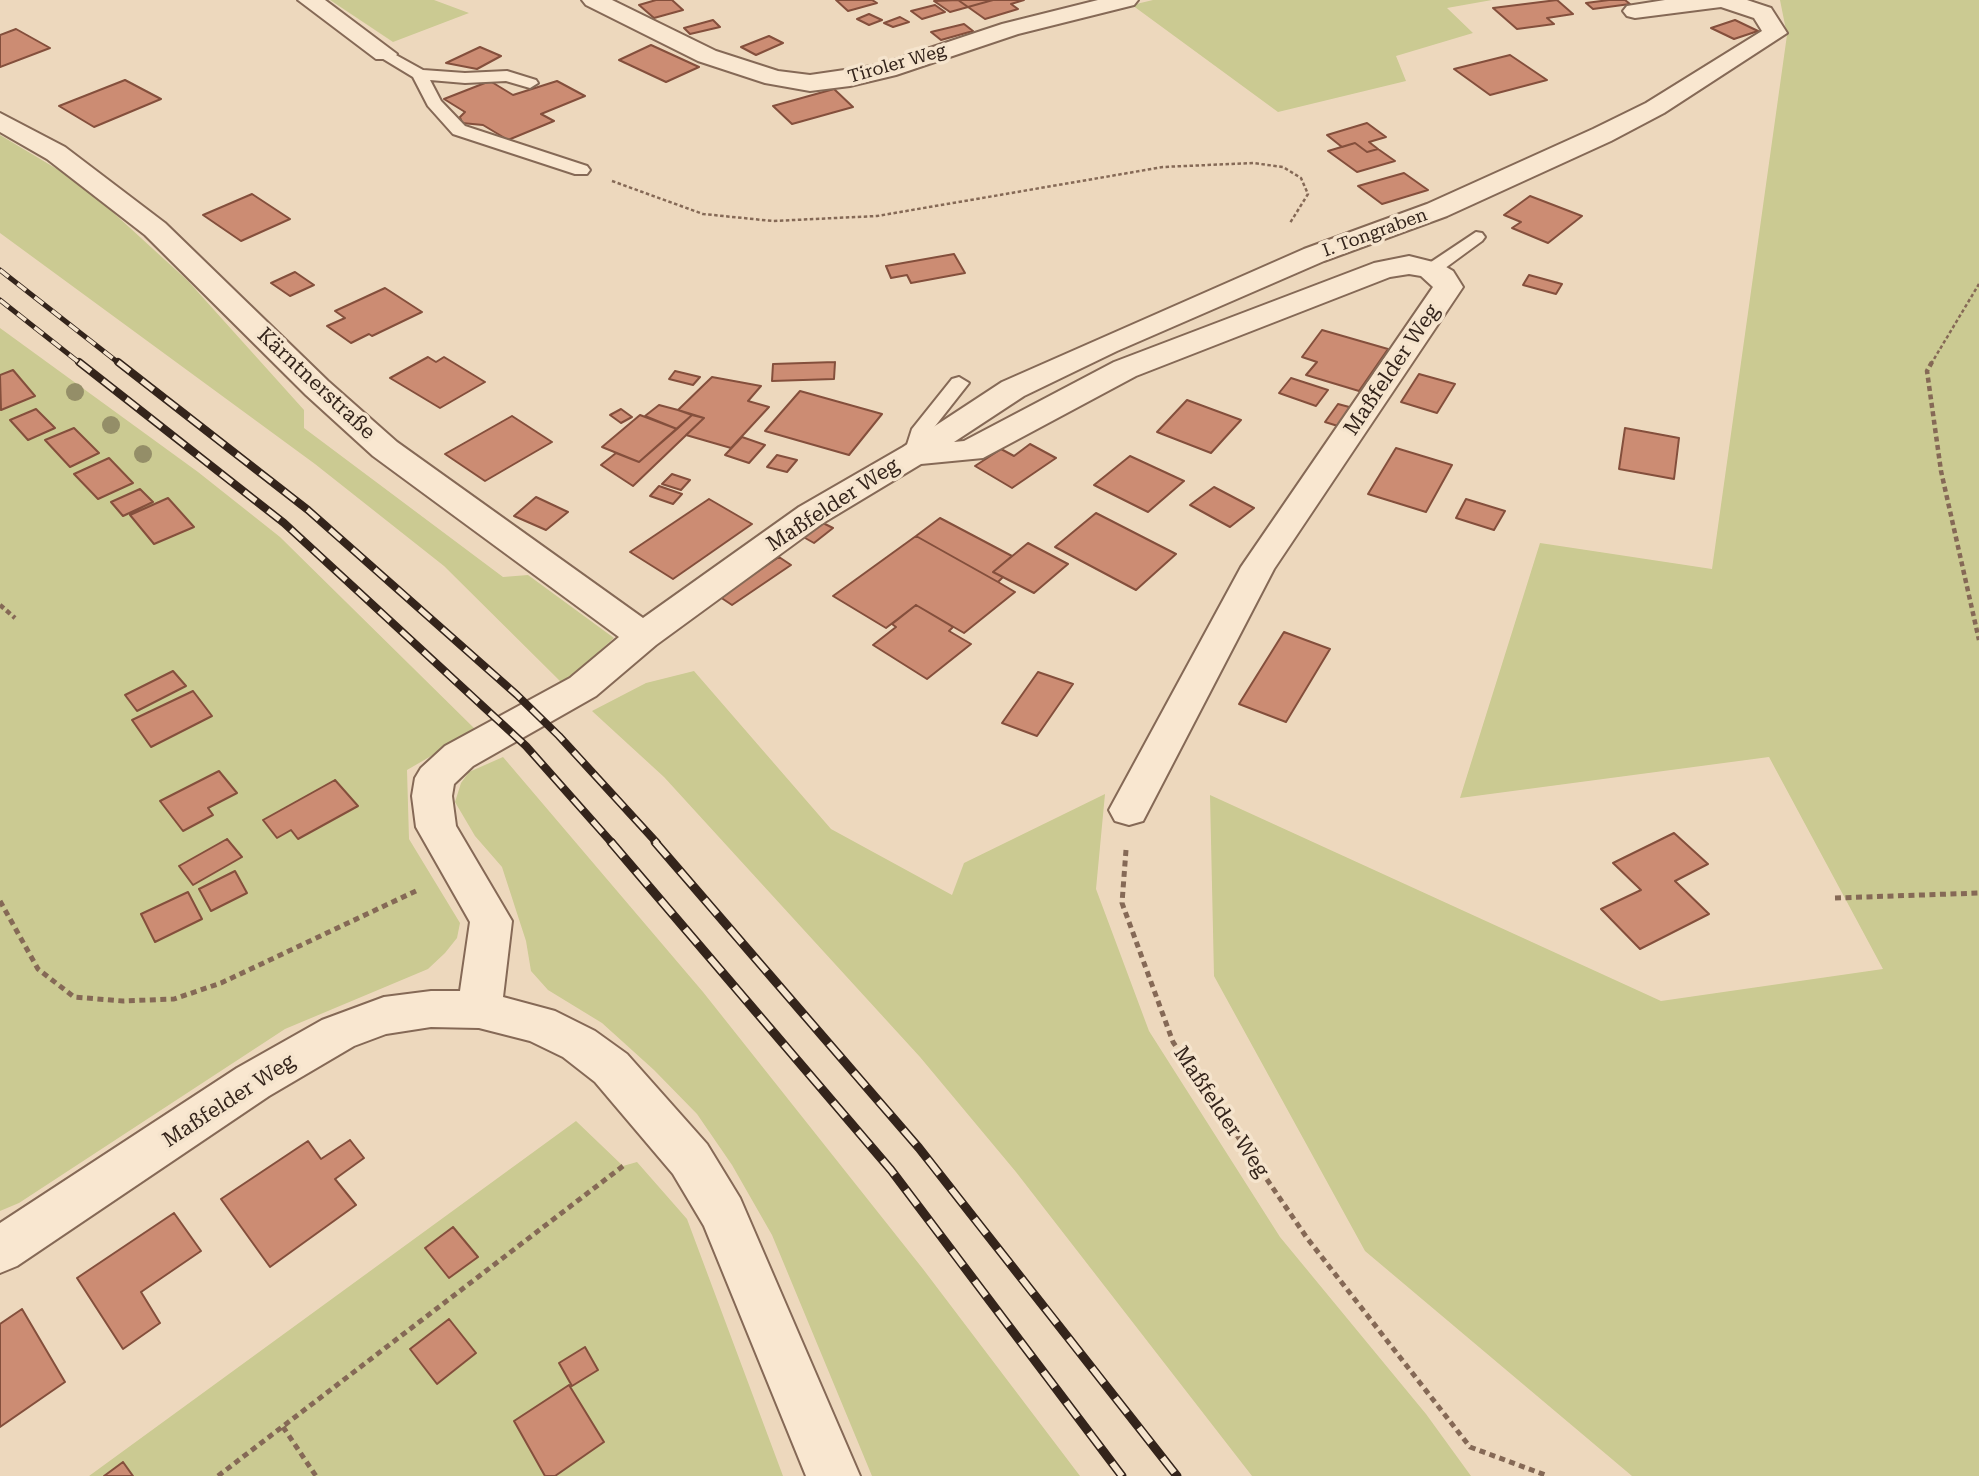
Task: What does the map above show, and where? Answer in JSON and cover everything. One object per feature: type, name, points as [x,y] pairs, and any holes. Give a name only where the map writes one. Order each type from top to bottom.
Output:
[{"type":"street","points":[[310,0],[385,54]]},
{"type":"street","name":"Tiroler Weg","points":[[594,0],[707,55],[774,78],[810,83],[850,79],[887,70],[1010,29],[1126,0]]},
{"type":"street","name":"I. Tongraben","points":[[914,454],[1013,389],[1106,345],[1314,255],[1437,210],[1602,135],[1655,108],[1774,33],[1763,13],[1721,0],[1635,11]]},
{"type":"street","name":"Kärntnerstraße","points":[[0,121],[98,183],[155,229],[317,388],[385,449],[643,636]]},
{"type":"street","name":"Maßfelder Weg","points":[[479,1010],[491,921],[436,827],[432,796],[435,778],[459,756],[583,687],[643,636],[811,515],[914,454],[971,451],[1125,369],[1235,324],[1384,270],[1409,265],[1431,270],[1443,277],[1448,287],[1258,567],[1129,810]]},
{"type":"street","name":"Maßfelder Weg","points":[[0,1250],[253,1082],[338,1033],[396,1014],[431,1009],[479,1010],[539,1024],[579,1044],[611,1068],[690,1159],[723,1214],[833,1476]]},
{"type":"lane","points":[[385,54],[419,74],[465,78],[507,76],[530,83]]},
{"type":"lane","points":[[419,74],[434,103],[459,130],[581,170]]},
{"type":"lane","points":[[1431,270],[1476,237]]},
{"type":"lane","points":[[914,454],[922,429],[959,383]]},
{"type":"path","points":[[581,170],[704,214],[773,221],[877,216],[1163,167],[1253,163],[1283,167],[1301,178],[1308,194],[1300,211],[1285,228]]},
{"type":"path","points":[[1979,284],[1927,370],[1941,471],[1979,640]]},
{"type":"path","points":[[0,605],[15,618]]},
{"type":"path","name":"Maßfelder Weg","points":[[1129,810],[1122,903],[1174,1042],[1307,1238],[1470,1447],[1548,1476]]},
{"type":"path","points":[[0,901],[38,969],[74,996],[123,1002],[174,999],[221,983],[293,951],[461,869]]},
{"type":"path","points":[[1835,898],[1979,893]]},
{"type":"path","points":[[219,1476],[623,1166]]},
{"type":"path","points":[[283,1427],[316,1476]]},
{"type":"shaded area","points":[[330,0],[434,0],[469,13],[393,42]]},
{"type":"shaded area","points":[[1153,0],[1492,0],[1447,8],[1473,33],[1396,56],[1406,81],[1278,112],[1132,5]]},
{"type":"shaded area","points":[[1780,0],[1979,0],[1979,1476],[1632,1476],[1365,1251],[1214,976],[1210,795],[1661,1001],[1883,969],[1769,757],[1460,798],[1540,543],[1712,569],[1787,35]]},
{"type":"shaded area","points":[[0,135],[82,184],[188,281],[304,410],[304,428],[503,577],[528,575],[614,638],[563,684],[444,566],[315,464],[0,233]]},
{"type":"shaded area","points":[[0,328],[198,472],[280,537],[476,730],[407,770],[409,839],[460,923],[457,938],[445,953],[428,969],[285,1029],[19,1203],[0,1211]]},
{"type":"shaded area","points":[[694,671],[831,829],[952,895],[964,863],[1105,794],[1096,889],[1149,1031],[1280,1237],[1426,1414],[1471,1476],[1252,1476],[1016,1172],[920,1057],[664,777],[592,711],[646,683]]},
{"type":"shaded area","points":[[503,757],[703,992],[923,1269],[1080,1476],[872,1476],[772,1235],[732,1165],[697,1114],[654,1070],[602,1023],[548,990],[531,971],[526,941],[502,867],[475,836],[455,802],[461,783],[469,772]]},
{"type":"shaded area","points":[[576,1121],[623,1166],[637,1162],[687,1219],[783,1476],[89,1476]]},
{"type":"building","points":[[656,0],[672,0],[683,10],[654,18],[639,5]]},
{"type":"building","points":[[836,0],[872,0],[877,3],[848,11]]},
{"type":"building","points":[[958,0],[993,0],[968,7]]},
{"type":"building","points":[[958,0],[968,7],[950,12],[934,1]]},
{"type":"building","points":[[993,0],[1024,0],[1011,4],[1018,9],[985,19],[968,7]]},
{"type":"building","points":[[1557,0],[1573,14],[1547,18],[1554,24],[1517,29],[1493,8]]},
{"type":"building","points":[[1625,0],[1630,4],[1593,9],[1586,3]]},
{"type":"building","points":[[935,5],[945,12],[922,19],[911,11]]},
{"type":"building","points":[[869,14],[882,20],[869,25],[857,19]]},
{"type":"building","points":[[900,17],[909,22],[893,27],[884,23]]},
{"type":"building","points":[[713,20],[720,27],[690,34],[684,28]]},
{"type":"building","points":[[1735,20],[1758,31],[1734,39],[1711,28]]},
{"type":"building","points":[[964,24],[973,31],[941,40],[931,32]]},
{"type":"building","points":[[16,29],[50,48],[0,67],[0,35]]},
{"type":"building","points":[[769,36],[783,43],[756,55],[741,47]]},
{"type":"building","points":[[651,45],[699,67],[666,82],[619,60]]},
{"type":"building","points":[[480,47],[501,56],[477,69],[446,63]]},
{"type":"building","points":[[1510,55],[1547,80],[1490,95],[1454,69]]},
{"type":"building","points":[[125,80],[161,99],[94,127],[59,106]]},
{"type":"building","points":[[490,81],[513,95],[557,81],[585,96],[541,114],[554,121],[508,140],[483,125],[462,123],[460,117],[465,112],[444,99]]},
{"type":"building","points":[[834,89],[853,107],[792,124],[773,106]]},
{"type":"building","points":[[1367,123],[1386,137],[1369,142],[1378,149],[1367,152],[1355,143],[1342,147],[1327,135]]},
{"type":"building","points":[[1355,143],[1367,152],[1378,149],[1395,161],[1357,172],[1328,151]]},
{"type":"building","points":[[1404,173],[1428,190],[1382,204],[1358,186]]},
{"type":"building","points":[[252,194],[290,219],[241,241],[203,215]]},
{"type":"building","points":[[1530,196],[1582,216],[1548,243],[1512,228],[1521,222],[1504,215]]},
{"type":"building","points":[[954,254],[965,273],[911,283],[907,275],[891,278],[886,266]]},
{"type":"building","points":[[295,272],[314,285],[290,296],[271,283]]},
{"type":"building","points":[[1529,275],[1562,284],[1556,294],[1523,285]]},
{"type":"building","points":[[385,288],[422,312],[351,343],[327,326],[345,318],[335,311]]},
{"type":"building","points":[[1322,330],[1388,349],[1359,391],[1306,375],[1317,362],[1302,357]]},
{"type":"building","points":[[428,357],[436,362],[444,357],[485,382],[440,408],[390,378]]},
{"type":"building","points":[[835,362],[834,379],[772,381],[773,364]]},
{"type":"building","points":[[13,370],[35,396],[1,410],[0,375]]},
{"type":"building","points":[[675,371],[700,377],[693,385],[669,379]]},
{"type":"building","points":[[1419,374],[1455,384],[1437,413],[1401,402]]},
{"type":"building","points":[[712,377],[761,386],[748,401],[769,407],[731,448],[686,435],[704,418],[678,410]]},
{"type":"building","points":[[1291,378],[1328,390],[1316,406],[1279,393]]},
{"type":"building","points":[[800,391],[882,414],[849,455],[765,431]]},
{"type":"building","points":[[1187,400],[1241,420],[1211,453],[1157,432]]},
{"type":"building","points":[[1338,404],[1353,408],[1341,427],[1325,422]]},
{"type":"building","points":[[659,405],[692,415],[677,429],[645,416]]},
{"type":"building","points":[[36,409],[55,428],[28,440],[10,420]]},
{"type":"building","points":[[621,409],[632,417],[621,423],[610,415]]},
{"type":"building","points":[[640,415],[677,429],[639,462],[602,447]]},
{"type":"building","points":[[692,415],[704,418],[633,486],[601,465],[616,453],[639,462]]},
{"type":"building","points":[[512,416],[552,442],[485,481],[445,454]]},
{"type":"building","points":[[74,428],[99,453],[70,467],[45,440]]},
{"type":"building","points":[[1625,428],[1679,438],[1674,479],[1619,469]]},
{"type":"building","points":[[742,437],[765,445],[749,463],[725,455]]},
{"type":"building","points":[[1030,444],[1056,458],[1012,488],[975,466],[1001,449],[1014,456]]},
{"type":"building","points":[[1396,448],[1452,465],[1426,512],[1368,494]]},
{"type":"building","points":[[777,455],[797,460],[787,472],[767,467]]},
{"type":"building","points":[[1130,456],[1184,481],[1148,512],[1094,485]]},
{"type":"building","points":[[109,458],[133,483],[98,499],[74,474]]},
{"type":"building","points":[[672,474],[690,480],[681,490],[662,484]]},
{"type":"building","points":[[659,486],[682,494],[673,504],[650,496]]},
{"type":"building","points":[[1214,487],[1254,508],[1230,527],[1190,505]]},
{"type":"building","points":[[140,489],[153,502],[123,516],[111,502]]},
{"type":"building","points":[[536,497],[568,512],[546,530],[514,516]]},
{"type":"building","points":[[168,498],[194,527],[154,544],[130,515]]},
{"type":"building","points":[[709,499],[752,524],[673,579],[630,552]]},
{"type":"building","points":[[1466,499],[1505,511],[1494,530],[1456,518]]},
{"type":"building","points":[[1096,513],[1176,554],[1136,590],[1055,547]]},
{"type":"building","points":[[940,518],[1012,556],[993,572],[1003,577],[998,582],[916,536]]},
{"type":"building","points":[[817,520],[833,528],[814,543],[798,534]]},
{"type":"building","points":[[916,536],[1015,592],[964,633],[916,605],[886,628],[833,596]]},
{"type":"building","points":[[1028,543],[1068,564],[1034,593],[993,572]]},
{"type":"building","points":[[779,557],[791,565],[732,605],[720,597]]},
{"type":"building","points":[[916,605],[953,627],[949,631],[971,644],[927,679],[873,645],[896,627],[892,624]]},
{"type":"building","points":[[1284,632],[1330,649],[1286,722],[1239,704]]},
{"type":"building","points":[[173,671],[186,686],[137,711],[125,695]]},
{"type":"building","points":[[1038,672],[1073,684],[1037,736],[1002,723]]},
{"type":"building","points":[[193,691],[212,716],[151,747],[132,720]]},
{"type":"building","points":[[219,771],[237,793],[208,808],[213,815],[183,831],[160,801]]},
{"type":"building","points":[[335,780],[358,806],[298,839],[291,830],[277,838],[263,820]]},
{"type":"building","points":[[1674,833],[1708,864],[1675,881],[1709,914],[1640,949],[1601,909],[1641,890],[1613,863]]},
{"type":"building","points":[[227,839],[242,857],[193,885],[179,866]]},
{"type":"building","points":[[235,871],[247,893],[211,911],[199,889]]},
{"type":"building","points":[[188,892],[202,919],[155,942],[141,914]]},
{"type":"building","points":[[350,1140],[364,1158],[335,1179],[356,1205],[270,1267],[221,1199],[308,1141],[321,1159]]},
{"type":"building","points":[[174,1213],[201,1251],[141,1292],[160,1323],[123,1349],[77,1278]]},
{"type":"building","points":[[453,1227],[478,1257],[449,1278],[425,1248]]},
{"type":"building","points":[[22,1309],[65,1382],[0,1427],[0,1324]]},
{"type":"building","points":[[449,1319],[476,1353],[437,1384],[410,1349]]},
{"type":"building","points":[[585,1347],[598,1370],[572,1386],[559,1363]]},
{"type":"building","points":[[569,1385],[604,1442],[555,1476],[545,1476],[514,1421]]},
{"type":"building","points":[[123,1462],[133,1476],[104,1476]]},
{"type":"railway","points":[[0,270],[120,364]]},
{"type":"railway","points":[[0,300],[81,364]]},
{"type":"railway","points":[[79,362],[284,523],[526,746],[612,843]]},
{"type":"railway","points":[[118,362],[308,510],[517,695],[559,736],[657,843]]},
{"type":"railway","points":[[611,842],[891,1170],[1122,1476]]},
{"type":"railway","points":[[655,842],[919,1148],[1177,1476]]}]
